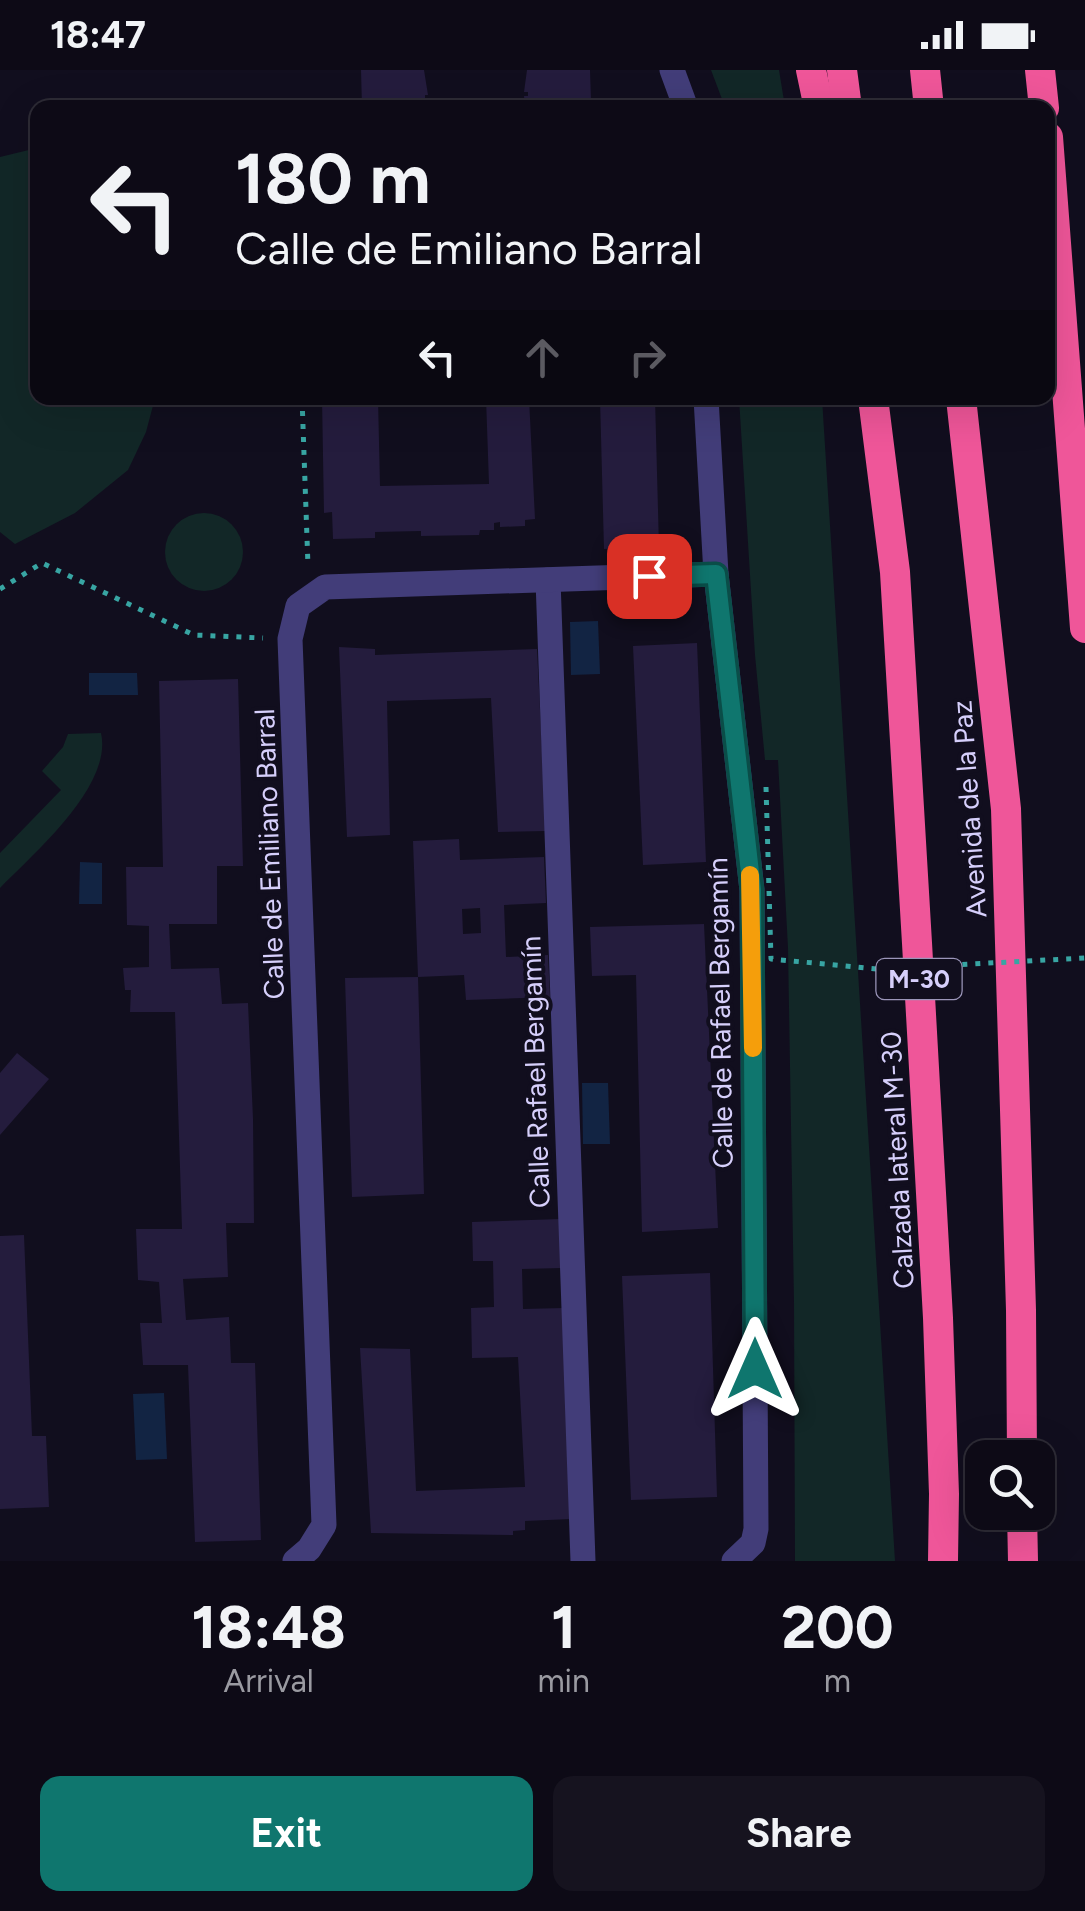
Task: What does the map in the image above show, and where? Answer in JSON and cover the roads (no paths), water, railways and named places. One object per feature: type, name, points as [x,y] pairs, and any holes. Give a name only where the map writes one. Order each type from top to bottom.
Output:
[{"type":"highway","points":[[810,70],[817,100]]},
{"type":"highway","points":[[842,70],[846,100]]},
{"type":"highway","points":[[925,70],[928,100]]},
{"type":"highway","points":[[1040,70],[1043,100]]},
{"type":"highway","points":[[1055,230],[1085,628]]},
{"type":"highway","name":"Calzada lateral M-30","points":[[874,405],[895,572],[938,1318],[943,1561]]},
{"type":"highway","name":"Avenida de la Paz","points":[[962,405],[1006,810],[1022,1440]]},
{"type":"highway","points":[[1022,1530],[1022,1561]]},
{"type":"street","points":[[672,70],[683,100]]},
{"type":"street","name":"Calle de Rafael Bergamín","points":[[706,405],[716,574],[752,890],[756,1529],[754,1542],[734,1561]]},
{"type":"street","points":[[548,580],[716,574]]},
{"type":"street","name":"Calle de Emiliano Barral","points":[[330,1561],[324,1554],[290,639],[298,606],[325,587],[548,580]]},
{"type":"street","name":"Calle Rafael Bergamín","points":[[548,580],[582,1561]]},
{"type":"street","points":[[295,1561],[309,1549],[324,1524]]},
{"type":"water","points":[[598,621],[600,674],[571,675],[570,622]]},
{"type":"water","points":[[89,673],[137,673],[138,695],[89,695]]},
{"type":"water","points":[[80,862],[102,863],[102,904],[79,904]]},
{"type":"water","points":[[582,1083],[608,1083],[610,1144],[583,1144]]},
{"type":"water","points":[[164,1393],[167,1459],[136,1460],[133,1394]]}]
